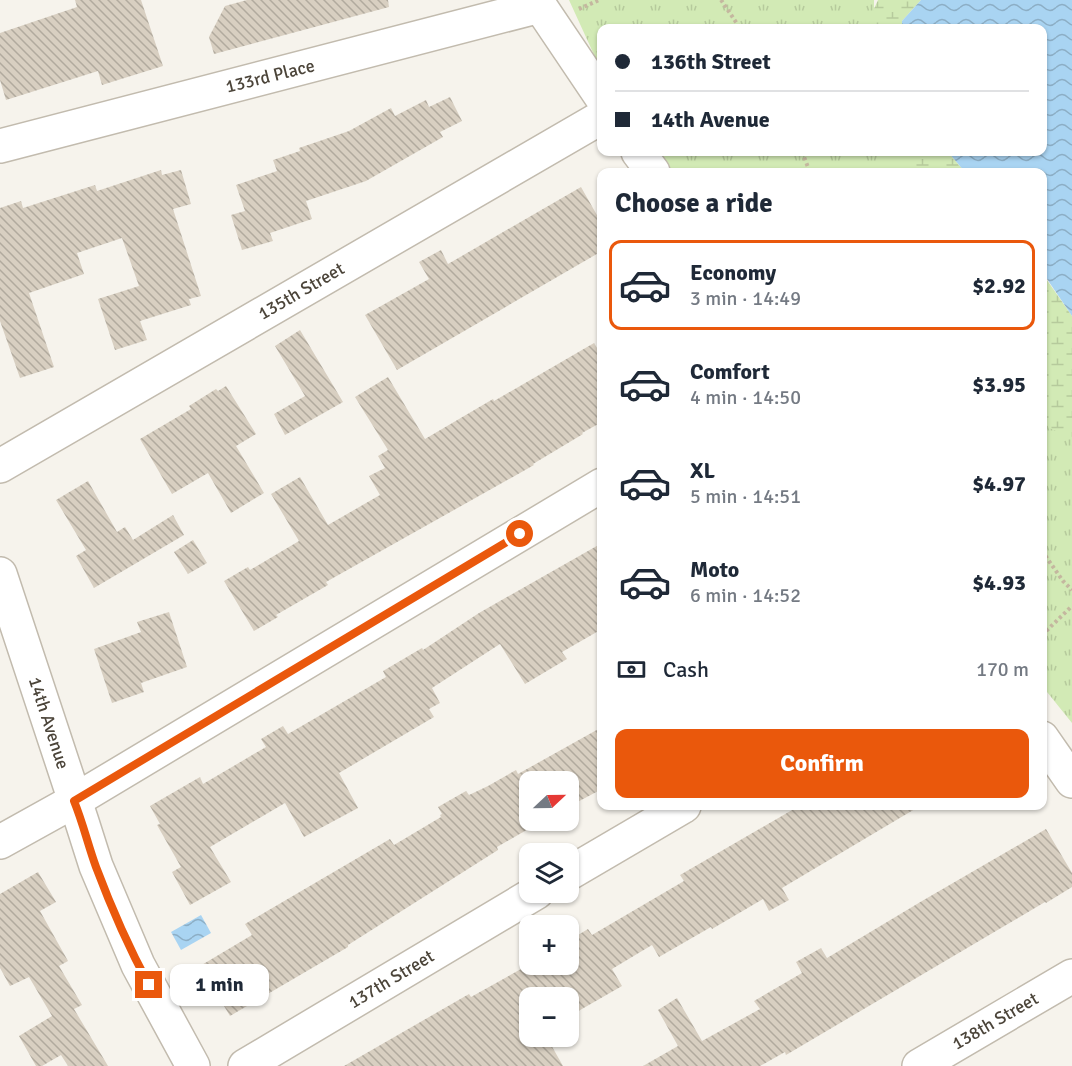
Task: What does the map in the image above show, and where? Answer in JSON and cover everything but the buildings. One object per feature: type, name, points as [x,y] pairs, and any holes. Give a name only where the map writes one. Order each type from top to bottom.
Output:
[{"type":"street","points":[[539,3],[597,90]]},
{"type":"street","name":"133rd Place","points":[[0,146],[539,3]]},
{"type":"street","name":"135th Street","points":[[0,466],[597,120]]},
{"type":"street","points":[[0,842],[74,801],[597,488]]},
{"type":"street","name":"14th Avenue","points":[[0,574],[96,866],[138,965],[193,1066]]},
{"type":"street","points":[[1047,745],[1072,781]]},
{"type":"street","points":[[579,868],[677,810]]},
{"type":"street","name":"137th Street","points":[[245,1066],[519,903]]},
{"type":"street","name":"138th Street","points":[[919,1066],[1072,976]]},
{"type":"path","points":[[721,0],[737,24]]},
{"type":"path","points":[[1047,558],[1072,590]]},
{"type":"path","points":[[1047,630],[1072,606]]},
{"type":"green space","points":[[569,0],[874,0],[874,24],[597,24],[597,61]]},
{"type":"green space","points":[[878,0],[921,0],[902,21],[902,24],[867,24]]},
{"type":"green space","points":[[658,156],[897,156],[908,168],[666,168]]},
{"type":"green space","points":[[882,156],[951,156],[962,168],[887,168]]},
{"type":"green space","points":[[1047,280],[1072,316],[1072,462],[1047,446]]},
{"type":"green space","points":[[1047,423],[1049,428],[1072,437],[1072,723],[1047,692]]},
{"type":"water","points":[[921,0],[1072,0],[1072,316],[1047,279],[1047,168],[962,168],[951,156],[1047,156],[1047,24],[902,24],[902,21]]},
{"type":"water","points":[[201,915],[211,933],[181,950],[171,932]]},
{"type":"route","points":[[149,985],[138,965],[96,866],[74,801],[520,534]]}]
